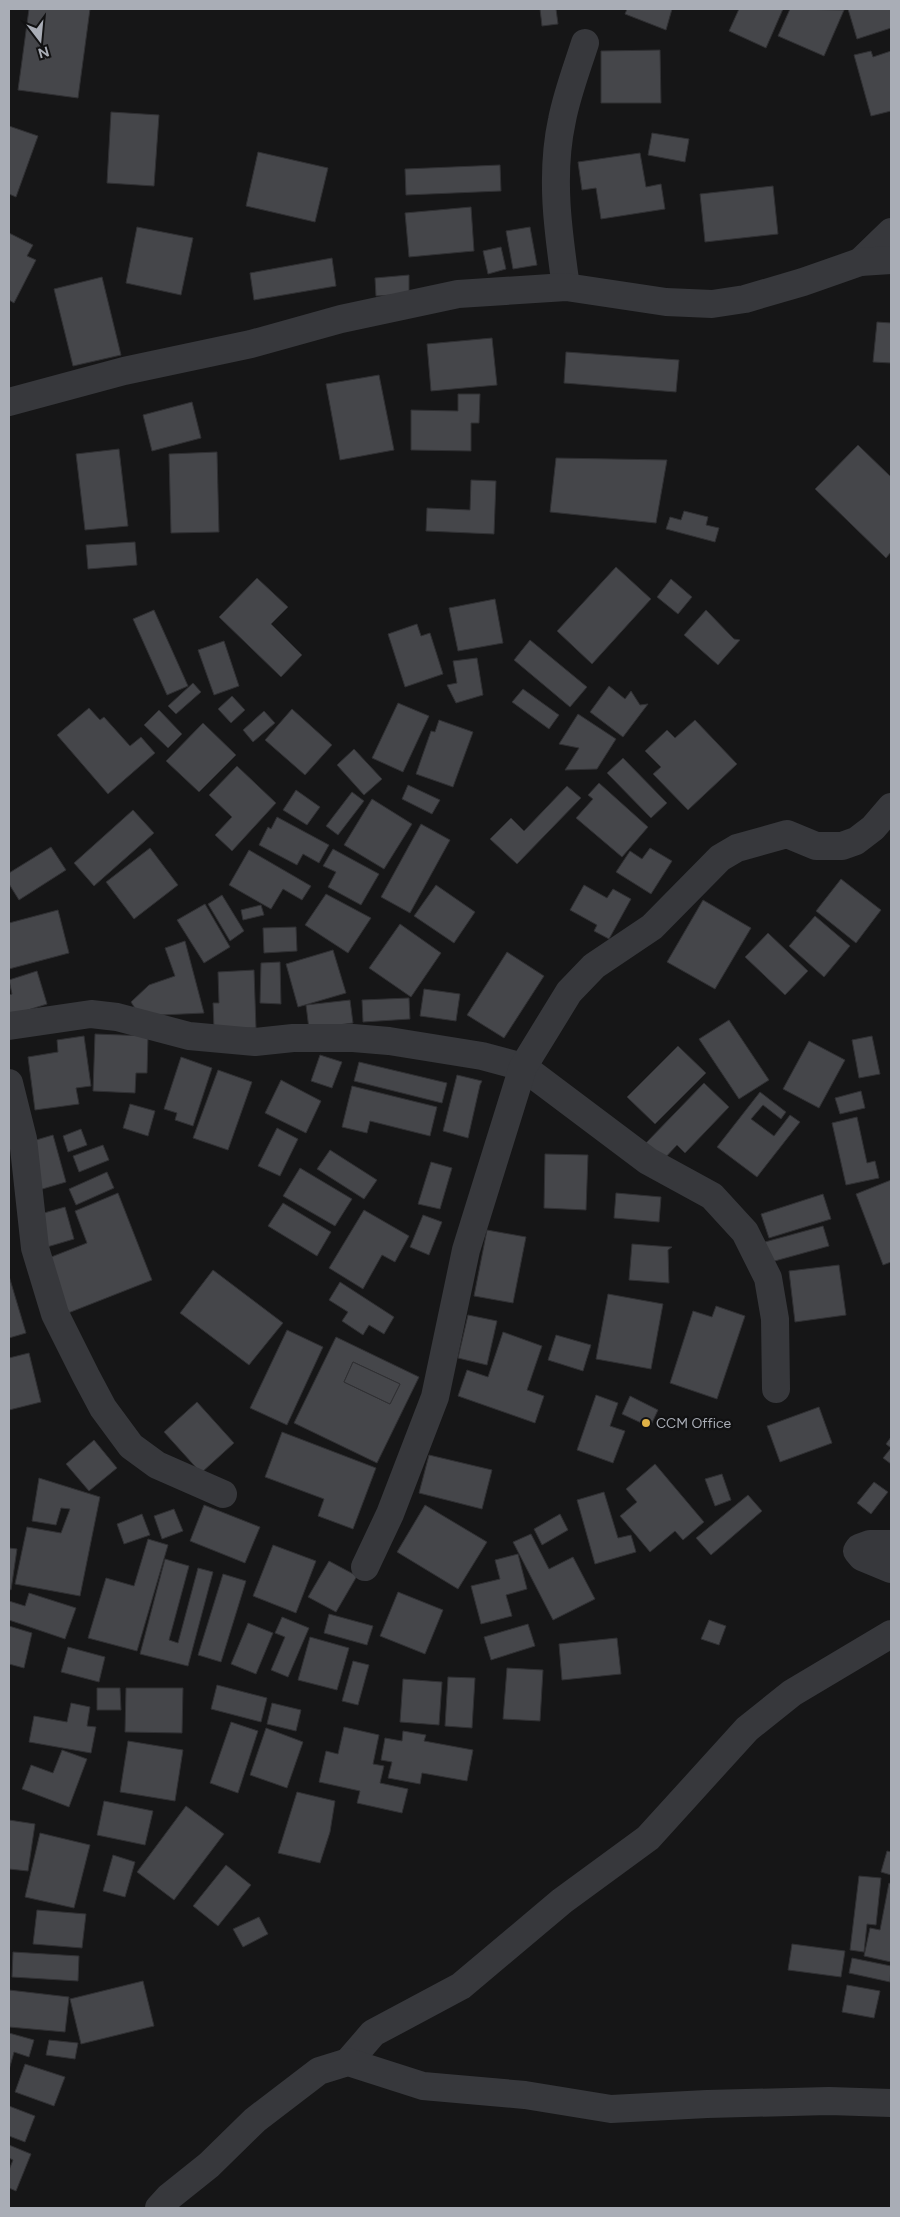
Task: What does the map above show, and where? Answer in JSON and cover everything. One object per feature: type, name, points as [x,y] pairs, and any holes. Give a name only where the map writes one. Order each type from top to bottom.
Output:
[{"type":"street","points":[[566,286],[556,210],[556,168],[562,120],[585,43]]},
{"type":"street","points":[[860,262],[891,232]]},
{"type":"street","points":[[9,402],[124,371],[251,344],[341,318],[458,294],[566,286],[666,302],[712,304],[745,299],[860,262],[891,260]]},
{"type":"street","points":[[365,1567],[390,1514],[435,1398],[466,1250],[523,1067],[569,992],[594,966],[652,927],[720,858],[738,848],[787,834],[816,846],[842,846],[856,841],[873,828],[891,807]]},
{"type":"street","points":[[9,1026],[90,1014],[117,1016],[189,1036],[255,1042],[293,1038],[353,1038],[389,1041],[482,1056],[523,1067],[648,1161],[712,1196],[745,1232],[768,1278],[775,1319],[776,1389]]},
{"type":"street","points":[[9,1083],[23,1139],[35,1248],[55,1314],[86,1376],[103,1408],[131,1446],[158,1465],[223,1494]]},
{"type":"street","points":[[891,1544],[864,1545],[857,1551],[862,1557],[891,1569]]},
{"type":"street","points":[[159,2208],[169,2197],[209,2165],[255,2120],[319,2072],[348,2062],[374,2033],[461,1986],[562,1900],[648,1838],[747,1729],[792,1693],[891,1634]]},
{"type":"street","points":[[348,2062],[423,2086],[525,2096],[611,2109],[829,2100],[891,2103]]},
{"type":"building","points":[[29,9],[90,9],[78,98],[18,90]]},
{"type":"building","points":[[540,9],[556,9],[558,24],[542,26]]},
{"type":"building","points":[[627,9],[672,9],[666,30],[625,14]]},
{"type":"building","points":[[739,9],[783,9],[766,48],[729,31]]},
{"type":"building","points":[[790,9],[844,10],[824,56],[778,36]]},
{"type":"building","points":[[848,9],[891,9],[891,28],[857,39]]},
{"type":"building","points":[[660,50],[661,103],[601,103],[601,51]]},
{"type":"building","points":[[871,51],[873,57],[891,51],[891,111],[871,116],[854,55]]},
{"type":"building","points":[[111,112],[159,115],[154,186],[107,183]]},
{"type":"building","points":[[9,126],[38,136],[16,197],[9,194]]},
{"type":"building","points":[[652,133],[689,139],[685,162],[648,155]]},
{"type":"building","points":[[258,152],[328,168],[315,222],[246,206]]},
{"type":"building","points":[[640,153],[646,187],[661,184],[665,209],[601,219],[596,188],[582,190],[578,162]]},
{"type":"building","points":[[500,165],[501,191],[406,195],[405,169]]},
{"type":"building","points":[[773,186],[778,234],[705,242],[700,194]]},
{"type":"building","points":[[471,207],[474,251],[409,257],[405,213]]},
{"type":"building","points":[[137,227],[193,238],[181,295],[126,283]]},
{"type":"building","points":[[530,227],[537,265],[513,269],[506,231]]},
{"type":"building","points":[[9,233],[33,245],[27,256],[36,260],[14,303],[9,300]]},
{"type":"building","points":[[501,247],[506,269],[488,274],[483,251]]},
{"type":"building","points":[[332,258],[336,286],[254,300],[250,273]]},
{"type":"building","points":[[409,275],[409,294],[376,296],[375,278]]},
{"type":"building","points":[[102,277],[121,355],[73,366],[54,289]]},
{"type":"building","points":[[877,322],[891,323],[891,363],[873,362]]},
{"type":"building","points":[[492,338],[497,385],[431,391],[427,344]]},
{"type":"building","points":[[566,352],[679,360],[676,392],[564,383]]},
{"type":"building","points":[[379,375],[394,450],[340,460],[326,384]]},
{"type":"building","points":[[458,394],[480,394],[479,423],[471,423],[471,451],[411,450],[411,410],[458,411]]},
{"type":"building","points":[[192,402],[201,438],[152,451],[143,415]]},
{"type":"building","points":[[858,445],[891,477],[891,552],[886,558],[815,489]]},
{"type":"building","points":[[119,449],[128,526],[85,530],[76,454]]},
{"type":"building","points":[[217,452],[219,532],[171,533],[169,454]]},
{"type":"building","points":[[556,458],[667,460],[656,523],[550,512]]},
{"type":"building","points":[[471,480],[496,481],[494,534],[426,531],[427,508],[470,510]]},
{"type":"building","points":[[684,511],[708,517],[706,525],[719,528],[715,542],[666,529],[670,517],[681,520]]},
{"type":"building","points":[[135,542],[137,565],[88,569],[86,545]]},
{"type":"building","points":[[616,567],[651,599],[592,664],[557,631]]},
{"type":"building","points":[[257,578],[288,607],[271,624],[302,655],[281,677],[219,617]]},
{"type":"building","points":[[671,579],[692,597],[678,614],[657,597]]},
{"type":"building","points":[[495,599],[503,643],[458,651],[449,608]]},
{"type":"building","points":[[154,610],[188,686],[167,695],[133,619]]},
{"type":"building","points":[[706,610],[734,639],[740,640],[718,665],[684,635]]},
{"type":"building","points":[[417,624],[421,636],[430,633],[443,674],[405,687],[388,634]]},
{"type":"building","points":[[530,640],[587,687],[570,707],[514,660]]},
{"type":"building","points":[[224,641],[239,686],[214,695],[198,650]]},
{"type":"building","points":[[477,658],[483,695],[456,703],[447,685],[457,683],[453,661]]},
{"type":"building","points":[[193,683],[201,692],[176,714],[168,706]]},
{"type":"building","points":[[609,686],[625,699],[631,691],[640,705],[648,704],[623,737],[590,712]]},
{"type":"building","points":[[523,689],[559,715],[549,729],[512,702]]},
{"type":"building","points":[[232,696],[245,710],[231,723],[218,709]]},
{"type":"building","points":[[398,703],[429,716],[403,772],[372,758]]},
{"type":"building","points":[[89,708],[100,720],[104,717],[130,746],[141,737],[155,753],[108,794],[57,735]]},
{"type":"building","points":[[292,709],[332,745],[305,775],[265,740]]},
{"type":"building","points":[[159,710],[182,734],[168,748],[144,725]]},
{"type":"building","points":[[264,711],[275,723],[253,742],[243,730]]},
{"type":"building","points":[[578,714],[616,739],[597,769],[565,770],[579,748],[559,744]]},
{"type":"building","points":[[439,720],[473,732],[453,787],[416,774],[431,731],[435,732]]},
{"type":"building","points":[[695,720],[737,764],[688,810],[653,774],[661,767],[645,751],[667,730],[675,738]]},
{"type":"building","points":[[203,723],[236,755],[199,792],[166,761]]},
{"type":"building","points":[[354,749],[382,779],[364,795],[337,765]]},
{"type":"building","points":[[623,758],[667,803],[651,818],[607,773]]},
{"type":"building","points":[[237,766],[276,803],[232,851],[215,835],[232,817],[209,795]]},
{"type":"building","points":[[599,783],[648,827],[622,857],[576,818],[593,799],[588,795]]},
{"type":"building","points":[[408,785],[440,800],[432,814],[402,799]]},
{"type":"building","points":[[567,786],[581,798],[517,864],[490,839],[511,818],[524,831]]},
{"type":"building","points":[[296,790],[320,807],[307,825],[283,810]]},
{"type":"building","points":[[352,792],[364,801],[338,835],[326,826]]},
{"type":"building","points":[[372,799],[412,824],[384,869],[344,845]]},
{"type":"building","points":[[133,810],[154,833],[94,886],[74,863]]},
{"type":"building","points":[[277,817],[329,845],[319,863],[303,854],[297,865],[259,845],[268,827],[271,829]]},
{"type":"building","points":[[421,824],[450,840],[410,913],[381,897]]},
{"type":"building","points":[[51,847],[66,870],[19,900],[9,884],[9,873]]},
{"type":"building","points":[[150,848],[178,885],[134,919],[106,882]]},
{"type":"building","points":[[650,848],[672,861],[651,894],[616,872],[630,851],[642,859]]},
{"type":"building","points":[[333,849],[379,874],[361,905],[328,887],[336,872],[323,866]]},
{"type":"building","points":[[249,850],[311,886],[302,900],[283,889],[271,909],[229,885]]},
{"type":"building","points":[[841,879],[881,910],[856,943],[816,911]]},
{"type":"building","points":[[436,885],[475,912],[454,943],[414,916]]},
{"type":"building","points":[[584,885],[607,898],[613,889],[631,899],[609,939],[594,931],[597,925],[570,910]]},
{"type":"building","points":[[326,894],[371,918],[348,953],[305,925]]},
{"type":"building","points":[[222,895],[244,931],[230,941],[208,904]]},
{"type":"building","points":[[703,900],[751,928],[715,989],[667,962]]},
{"type":"building","points":[[205,904],[230,947],[204,963],[177,920]]},
{"type":"building","points":[[261,905],[264,915],[243,920],[241,910]]},
{"type":"building","points":[[58,910],[69,953],[9,969],[9,923]]},
{"type":"building","points":[[815,916],[850,946],[824,977],[789,946]]},
{"type":"building","points":[[400,924],[441,953],[411,997],[369,968]]},
{"type":"building","points":[[296,927],[297,951],[264,953],[263,928]]},
{"type":"building","points":[[768,933],[808,971],[785,995],[745,957]]},
{"type":"building","points":[[185,941],[204,1013],[140,1016],[131,1002],[149,985],[175,976],[165,948]]},
{"type":"building","points":[[333,950],[346,993],[298,1007],[286,964]]},
{"type":"building","points":[[507,952],[544,976],[504,1038],[467,1015]]},
{"type":"building","points":[[280,962],[281,1004],[260,1003],[261,963]]},
{"type":"building","points":[[254,970],[256,1028],[214,1029],[213,1003],[219,1003],[218,972]]},
{"type":"building","points":[[37,971],[47,1004],[9,1016],[9,995],[12,994],[9,980]]},
{"type":"building","points":[[424,989],[460,994],[456,1021],[420,1016]]},
{"type":"building","points":[[409,998],[410,1019],[363,1022],[362,1000]]},
{"type":"building","points":[[350,1000],[353,1023],[309,1029],[306,1005]]},
{"type":"building","points":[[729,1020],[769,1080],[739,1099],[699,1039]]},
{"type":"building","points":[[95,1034],[148,1036],[147,1073],[136,1073],[135,1093],[93,1091]]},
{"type":"building","points":[[84,1036],[91,1086],[76,1088],[79,1104],[35,1110],[28,1057],[58,1052],[57,1040]]},
{"type":"building","points":[[872,1036],[880,1074],[859,1078],[852,1040]]},
{"type":"building","points":[[809,1041],[845,1060],[819,1108],[783,1089]]},
{"type":"building","points":[[678,1046],[706,1073],[655,1124],[627,1097]]},
{"type":"building","points":[[320,1055],[342,1062],[332,1088],[311,1081]]},
{"type":"building","points":[[181,1057],[212,1068],[193,1126],[175,1120],[177,1113],[164,1109]]},
{"type":"building","points":[[359,1062],[447,1083],[442,1103],[354,1081]]},
{"type":"building","points":[[218,1070],[252,1082],[228,1150],[193,1138]]},
{"type":"building","points":[[457,1075],[482,1081],[468,1138],[443,1131]]},
{"type":"building","points":[[281,1080],[321,1101],[306,1133],[265,1113]]},
{"type":"building","points":[[704,1083],[729,1107],[685,1153],[677,1145],[663,1160],[645,1144]]},
{"type":"building","points":[[352,1086],[437,1107],[430,1136],[370,1121],[367,1133],[342,1127]]},
{"type":"building","points":[[861,1091],[865,1108],[840,1114],[835,1098]]},
{"type":"building","points":[[760,1092],[786,1112],[781,1119],[763,1105],[751,1119],[774,1136],[790,1115],[800,1122],[757,1177],[717,1147]]},
{"type":"building","points":[[130,1104],[155,1111],[148,1136],[123,1128]]},
{"type":"building","points":[[857,1117],[867,1163],[875,1161],[879,1178],[846,1185],[832,1123]]},
{"type":"building","points":[[277,1128],[298,1139],[280,1176],[258,1166]]},
{"type":"building","points":[[81,1129],[87,1145],[68,1152],[63,1136]]},
{"type":"building","points":[[53,1135],[66,1182],[39,1190],[26,1143]]},
{"type":"building","points":[[103,1145],[109,1160],[79,1172],[73,1156]]},
{"type":"building","points":[[330,1150],[377,1180],[364,1199],[317,1169]]},
{"type":"building","points":[[545,1154],[588,1155],[586,1210],[544,1208]]},
{"type":"building","points":[[431,1162],[452,1168],[440,1209],[418,1204]]},
{"type":"building","points":[[300,1168],[352,1199],[335,1226],[283,1196]]},
{"type":"building","points":[[107,1172],[114,1188],[76,1205],[69,1189]]},
{"type":"building","points":[[891,1180],[891,1262],[883,1265],[856,1194]]},
{"type":"building","points":[[118,1193],[152,1280],[63,1315],[41,1261],[87,1243],[75,1211]]},
{"type":"building","points":[[616,1193],[661,1197],[659,1222],[614,1218]]},
{"type":"building","points":[[823,1194],[831,1219],[769,1238],[761,1214]]},
{"type":"building","points":[[283,1203],[331,1232],[317,1256],[268,1226]]},
{"type":"building","points":[[65,1207],[74,1239],[47,1247],[37,1215]]},
{"type":"building","points":[[364,1210],[409,1236],[395,1262],[382,1255],[363,1289],[329,1268]]},
{"type":"building","points":[[423,1215],[442,1222],[429,1255],[410,1247]]},
{"type":"building","points":[[823,1226],[829,1246],[771,1262],[765,1242]]},
{"type":"building","points":[[487,1230],[526,1237],[513,1303],[474,1296]]},
{"type":"building","points":[[632,1244],[672,1247],[668,1250],[669,1283],[629,1280]]},
{"type":"building","points":[[839,1265],[846,1315],[795,1322],[789,1271]]},
{"type":"building","points":[[213,1270],[283,1323],[249,1365],[180,1313]]},
{"type":"building","points":[[9,1276],[26,1333],[9,1338]]},
{"type":"building","points":[[340,1282],[394,1317],[384,1334],[369,1325],[363,1335],[342,1321],[348,1312],[329,1300]]},
{"type":"building","points":[[608,1294],[663,1304],[651,1369],[596,1359]]},
{"type":"building","points":[[716,1306],[745,1316],[717,1399],[670,1383],[693,1311],[712,1317]]},
{"type":"building","points":[[468,1315],[497,1321],[487,1365],[458,1358]]},
{"type":"building","points":[[287,1330],[323,1347],[287,1425],[250,1408]]},
{"type":"building","points":[[503,1332],[542,1346],[527,1390],[544,1396],[535,1423],[458,1396],[467,1370],[488,1377]]},
{"type":"building","points":[[556,1335],[591,1345],[583,1371],[548,1360]]},
{"type":"building","points":[[336,1337],[419,1377],[377,1463],[294,1423]],"holes":[[[353,1362],[400,1384],[390,1404],[344,1382]]]},
{"type":"building","points":[[29,1353],[41,1402],[9,1410],[9,1358]]},
{"type":"building","points":[[353,1362],[400,1384],[390,1404],[344,1382]]},
{"type":"building","points":[[596,1395],[618,1403],[610,1426],[625,1431],[613,1463],[577,1450]]},
{"type":"building","points":[[630,1396],[658,1410],[650,1427],[622,1414]]},
{"type":"building","points":[[197,1402],[234,1443],[201,1473],[164,1432]]},
{"type":"building","points":[[819,1407],[832,1443],[780,1462],[767,1426]]},
{"type":"building","points":[[282,1432],[376,1468],[353,1529],[318,1516],[324,1499],[265,1477]]},
{"type":"building","points":[[891,1437],[891,1448],[886,1444]]},
{"type":"building","points":[[94,1440],[117,1468],[89,1491],[66,1464]]},
{"type":"building","points":[[891,1448],[891,1464],[883,1458]]},
{"type":"building","points":[[429,1455],[492,1470],[482,1509],[419,1493]]},
{"type":"building","points":[[655,1464],[704,1522],[683,1540],[675,1531],[650,1552],[620,1516],[637,1502],[626,1489]]},
{"type":"building","points":[[722,1474],[731,1500],[715,1506],[705,1479]]},
{"type":"building","points":[[39,1478],[100,1497],[80,1596],[15,1584],[27,1527],[61,1533],[70,1509],[61,1508],[56,1525],[32,1521]]},
{"type":"building","points":[[874,1482],[888,1492],[871,1514],[857,1503]]},
{"type":"building","points":[[604,1492],[618,1538],[631,1535],[636,1552],[595,1564],[577,1500]]},
{"type":"building","points":[[748,1495],[762,1511],[711,1555],[696,1538]]},
{"type":"building","points":[[204,1505],[260,1527],[245,1563],[190,1541]]},
{"type":"building","points":[[425,1505],[487,1542],[458,1589],[397,1552]]},
{"type":"building","points":[[174,1509],[183,1531],[162,1539],[154,1516]]},
{"type":"building","points":[[142,1514],[150,1535],[124,1544],[117,1524]]},
{"type":"building","points":[[560,1514],[568,1530],[542,1545],[534,1529]]},
{"type":"building","points":[[531,1534],[549,1569],[573,1557],[595,1599],[553,1620],[513,1542]]},
{"type":"building","points":[[148,1539],[168,1545],[137,1651],[88,1638],[106,1578],[134,1586]]},
{"type":"building","points":[[273,1545],[316,1561],[296,1613],[253,1596]]},
{"type":"building","points":[[9,1548],[17,1549],[11,1590],[9,1589]]},
{"type":"building","points":[[518,1554],[527,1589],[506,1595],[512,1616],[481,1624],[471,1586],[500,1579],[495,1560]]},
{"type":"building","points":[[165,1559],[189,1566],[169,1640],[178,1643],[198,1568],[213,1572],[188,1666],[140,1654]]},
{"type":"building","points":[[329,1561],[357,1576],[336,1612],[308,1597]]},
{"type":"building","points":[[223,1574],[246,1581],[221,1662],[198,1655]]},
{"type":"building","points":[[398,1592],[443,1610],[425,1654],[380,1636]]},
{"type":"building","points":[[29,1593],[76,1608],[65,1639],[9,1620],[9,1601],[25,1606]]},
{"type":"building","points":[[329,1614],[373,1626],[367,1645],[324,1633]]},
{"type":"building","points":[[282,1617],[309,1628],[288,1677],[271,1670],[285,1637],[275,1633]]},
{"type":"building","points":[[709,1620],[726,1626],[719,1645],[701,1639]]},
{"type":"building","points":[[248,1623],[273,1633],[256,1674],[231,1664]]},
{"type":"building","points":[[528,1624],[535,1646],[491,1660],[484,1637]]},
{"type":"building","points":[[9,1626],[32,1633],[24,1668],[9,1664]]},
{"type":"building","points":[[310,1637],[349,1648],[337,1690],[298,1680]]},
{"type":"building","points":[[617,1638],[621,1674],[562,1680],[559,1644]]},
{"type":"building","points":[[68,1647],[105,1657],[99,1682],[61,1672]]},
{"type":"building","points":[[353,1661],[369,1665],[358,1705],[342,1701]]},
{"type":"building","points":[[507,1668],[543,1670],[540,1721],[503,1719]]},
{"type":"building","points":[[448,1677],[475,1678],[472,1728],[445,1726]]},
{"type":"building","points":[[403,1679],[442,1682],[439,1725],[400,1722]]},
{"type":"building","points":[[217,1685],[267,1698],[261,1722],[211,1709]]},
{"type":"building","points":[[97,1688],[120,1688],[121,1710],[97,1710]]},
{"type":"building","points":[[126,1688],[183,1688],[182,1733],[125,1732]]},
{"type":"building","points":[[71,1703],[90,1707],[87,1726],[96,1727],[91,1753],[29,1742],[34,1716],[67,1722]]},
{"type":"building","points":[[272,1703],[301,1710],[296,1731],[267,1724]]},
{"type":"building","points":[[231,1722],[258,1731],[238,1793],[210,1783]]},
{"type":"building","points":[[344,1727],[379,1735],[373,1764],[384,1766],[380,1783],[408,1789],[402,1813],[357,1803],[360,1791],[319,1782],[326,1751],[338,1754]]},
{"type":"building","points":[[266,1728],[303,1742],[287,1788],[250,1775]]},
{"type":"building","points":[[403,1731],[426,1735],[424,1741],[473,1750],[467,1781],[422,1773],[420,1784],[388,1778],[392,1762],[381,1760],[385,1738],[402,1741]]},
{"type":"building","points":[[128,1741],[183,1750],[175,1801],[120,1792]]},
{"type":"building","points":[[62,1750],[87,1759],[69,1807],[22,1789],[31,1765],[53,1773]]},
{"type":"building","points":[[297,1792],[335,1801],[330,1832],[320,1863],[278,1853]]},
{"type":"building","points":[[104,1801],[153,1811],[145,1845],[97,1835]]},
{"type":"building","points":[[186,1806],[224,1834],[174,1900],[137,1872]]},
{"type":"building","points":[[9,1820],[35,1824],[28,1871],[9,1869]]},
{"type":"building","points":[[40,1833],[90,1845],[74,1908],[25,1897]]},
{"type":"building","points":[[887,1851],[891,1852],[891,1875],[881,1872]]},
{"type":"building","points":[[113,1855],[135,1862],[125,1897],[103,1891]]},
{"type":"building","points":[[226,1865],[251,1885],[218,1926],[193,1906]]},
{"type":"building","points":[[859,1876],[881,1878],[876,1925],[867,1924],[864,1952],[850,1950]]},
{"type":"building","points":[[889,1883],[891,1884],[891,1962],[864,1956],[870,1928],[880,1930]]},
{"type":"building","points":[[37,1910],[86,1914],[82,1948],[33,1944]]},
{"type":"building","points":[[259,1917],[268,1934],[243,1947],[233,1929]]},
{"type":"building","points":[[792,1944],[845,1951],[841,1977],[788,1970]]},
{"type":"building","points":[[13,1952],[79,1956],[78,1981],[12,1977]]},
{"type":"building","points":[[852,1958],[891,1966],[890,1982],[849,1973]]},
{"type":"building","points":[[143,1981],[154,2026],[81,2044],[70,1999]]},
{"type":"building","points":[[847,1985],[880,1991],[874,2018],[842,2012]]},
{"type":"building","points":[[9,1990],[69,1997],[65,2032],[9,2027]]},
{"type":"building","points":[[9,2033],[34,2040],[29,2057],[14,2052],[9,2070]]},
{"type":"building","points":[[49,2040],[78,2043],[75,2059],[46,2055]]},
{"type":"building","points":[[25,2064],[65,2077],[54,2106],[15,2092]]},
{"type":"building","points":[[9,2106],[35,2116],[25,2142],[9,2136]]},
{"type":"building","points":[[9,2145],[31,2154],[16,2191],[9,2188],[9,2170],[13,2160],[9,2158]]},
{"type":"place","name":"CCM Office","points":[[646,1423]]}]
